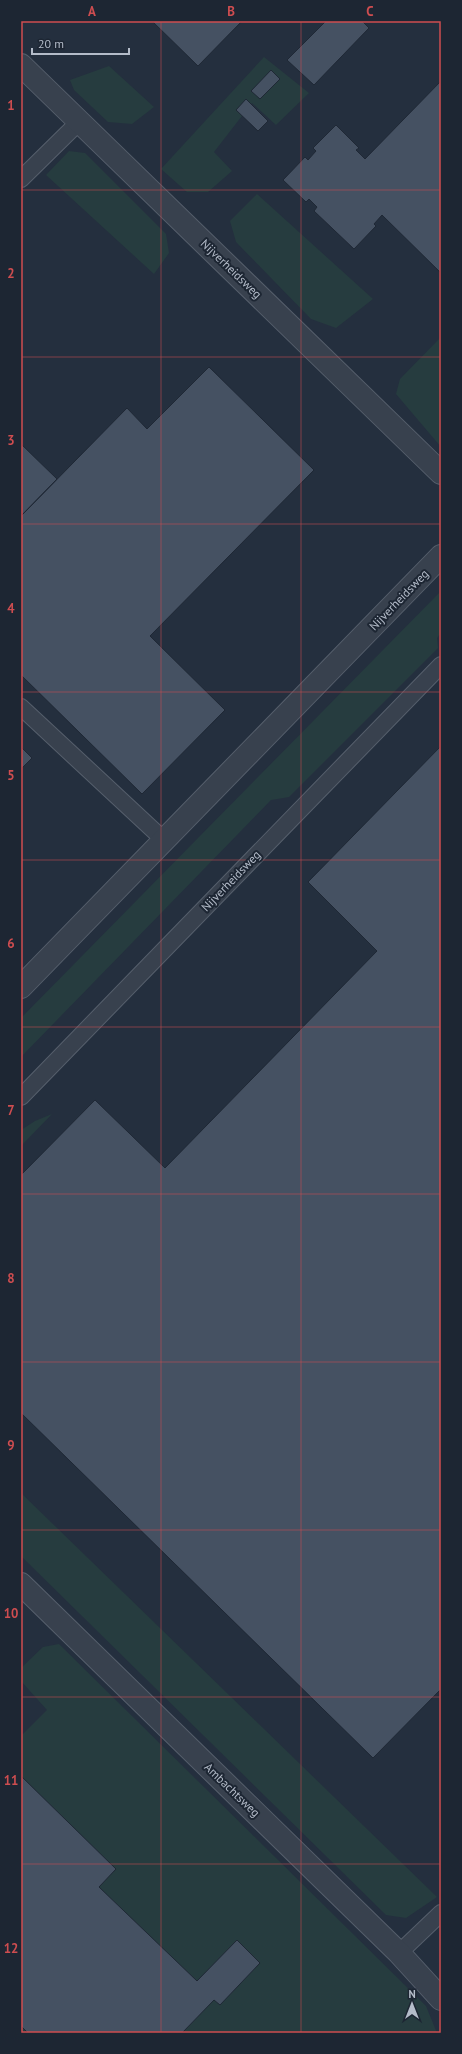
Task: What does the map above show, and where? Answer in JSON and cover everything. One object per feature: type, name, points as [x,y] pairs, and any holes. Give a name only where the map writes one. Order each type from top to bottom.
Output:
[{"type":"street","name":"Nijverheidsweg","points":[[21,66],[441,473]]},
{"type":"street","name":"Nijverheidsweg","points":[[21,987],[165,841],[441,556]]},
{"type":"street","name":"Ambachtsweg","points":[[21,1584],[399,1953],[441,1999]]},
{"type":"lane","points":[[21,179],[79,122]]},
{"type":"lane","name":"Nijverheidsweg","points":[[21,1097],[441,665]]},
{"type":"lane","points":[[21,707],[165,841]]},
{"type":"lane","points":[[399,1953],[441,1913]]},
{"type":"green space","points":[[264,57],[309,93],[276,125],[252,103],[214,152],[232,171],[208,192],[187,192],[161,169]]},
{"type":"green space","points":[[109,66],[154,107],[132,124],[108,122],[74,90],[70,80]]},
{"type":"green space","points":[[69,151],[85,153],[166,234],[169,253],[154,274],[46,175]]},
{"type":"green space","points":[[257,194],[373,299],[336,328],[311,319],[236,242],[230,221]]},
{"type":"green space","points":[[441,337],[441,447],[396,394],[400,379]]},
{"type":"green space","points":[[441,591],[441,633],[437,638],[438,648],[289,797],[271,800],[21,1057],[21,1018]]},
{"type":"green space","points":[[52,1114],[21,1146],[21,1130],[35,1121]]},
{"type":"green space","points":[[21,1493],[437,1897],[406,1918],[386,1915],[21,1556]]},
{"type":"green space","points":[[59,1644],[426,2006],[437,2033],[21,2033],[21,1736],[47,1710],[21,1681],[21,1668],[43,1647]]},
{"type":"building","points":[[152,21],[242,21],[198,66]]},
{"type":"building","points":[[326,21],[362,21],[369,28],[314,85],[287,60]]},
{"type":"building","points":[[271,70],[280,79],[260,99],[251,91]]},
{"type":"building","points":[[441,81],[441,273],[382,215],[374,224],[376,226],[354,249],[314,211],[317,207],[309,199],[306,202],[283,180],[305,157],[308,160],[316,151],[313,148],[336,125],[359,148],[356,150],[365,159]]},
{"type":"building","points":[[246,99],[268,121],[258,131],[236,110]]},
{"type":"building","points":[[209,367],[314,470],[150,636],[225,710],[142,794],[21,675],[21,516],[127,408],[147,429]]},
{"type":"building","points":[[21,444],[57,479],[21,516]]},
{"type":"building","points":[[441,746],[441,1689],[373,1758],[21,1413],[21,1175],[95,1100],[165,1168],[377,951],[308,882]]},
{"type":"building","points":[[21,747],[32,758],[21,769]]},
{"type":"building","points":[[21,1776],[116,1869],[99,1887],[197,1981],[237,1940],[260,1963],[220,2005],[214,2000],[182,2033],[28,2033],[21,2026]]}]
